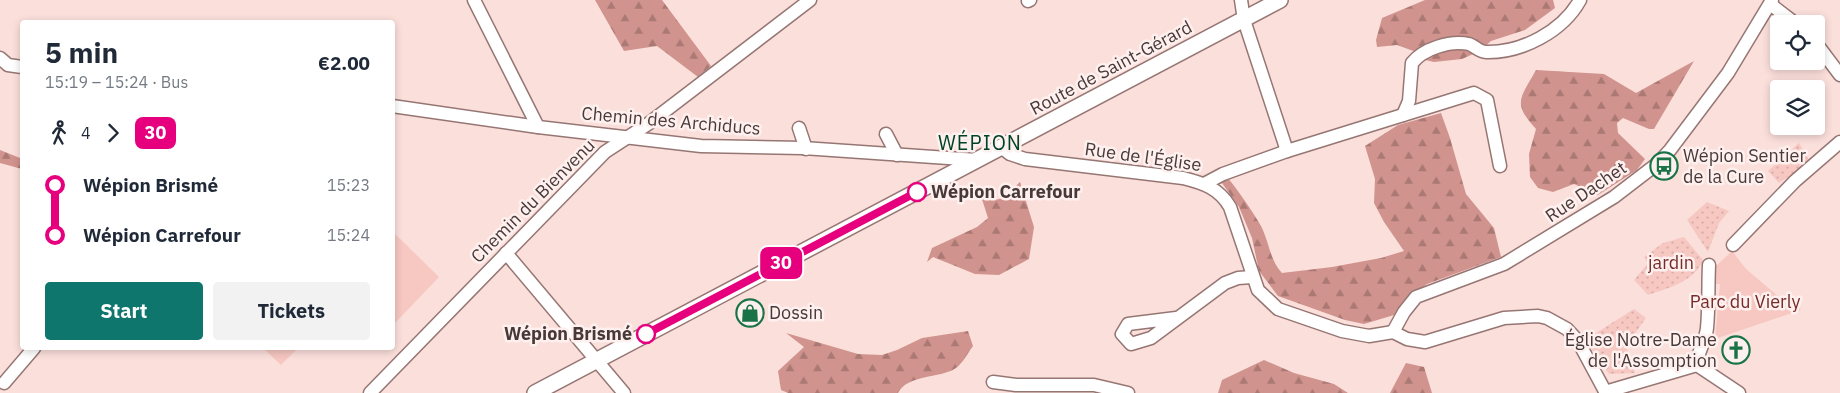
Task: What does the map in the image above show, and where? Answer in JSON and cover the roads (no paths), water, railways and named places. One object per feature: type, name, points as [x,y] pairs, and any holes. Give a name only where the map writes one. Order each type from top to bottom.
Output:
[{"type":"main road","name":"Route de Saint-Gérard","points":[[535,393],[1280,0]]},
{"type":"street","points":[[474,0],[538,127]]},
{"type":"street","name":"Chemin du Bienvenu","points":[[370,393],[605,152],[629,137],[810,0]]},
{"type":"street","points":[[1241,0],[1244,20],[1287,151]]},
{"type":"street","points":[[1403,115],[1409,101],[1412,63],[1423,53],[1457,44],[1469,44],[1483,52],[1498,52],[1516,47],[1560,26],[1572,15],[1580,0]]},
{"type":"street","points":[[1771,2],[1786,15]]},
{"type":"street","name":"Rue Dachet","points":[[1393,332],[1416,296],[1504,264],[1614,197],[1657,164],[1670,150],[1728,72],[1771,2]]},
{"type":"street","points":[[1825,56],[1840,75]]},
{"type":"street","points":[[3,64],[20,67]]},
{"type":"street","points":[[1206,183],[1222,174],[1287,151],[1474,93],[1487,100],[1500,166]]},
{"type":"street","name":"Chemin des Archiducs","points":[[395,106],[538,127],[701,146],[806,149],[977,160]]},
{"type":"street","points":[[799,128],[806,149]]},
{"type":"street","points":[[886,134],[897,155]]},
{"type":"street","points":[[1733,245],[1795,181],[1840,142]]},
{"type":"street","name":"Rue de l'Église","points":[[1001,147],[1010,154],[1025,159],[1183,178],[1206,183],[1222,196],[1230,207],[1252,277],[1258,290],[1266,300],[1278,309],[1342,331],[1369,336],[1393,332],[1407,339],[1425,342],[1504,318],[1538,316],[1557,321],[1578,341],[1606,393]]},
{"type":"street","points":[[506,253],[581,340],[595,361],[624,393]]},
{"type":"street","points":[[1697,365],[1697,357],[1704,345],[1707,329],[1709,265]]},
{"type":"street","points":[[1176,318],[1225,284],[1238,278],[1252,277]]},
{"type":"street","points":[[4,383],[32,350]]},
{"type":"street","points":[[1606,393],[1697,365]]},
{"type":"street","points":[[1697,365],[1739,393]]},
{"type":"street","points":[[993,382],[1094,385],[1128,393]]},
{"type":"place","name":"Wépion Sentier de la Cure","points":[[1664,166]]},
{"type":"place","name":"Wépion Carrefour","points":[[917,192]]},
{"type":"place","name":"Dossin","points":[[750,313]]},
{"type":"place","name":"Wépion Brismé","points":[[646,334]]},
{"type":"place","name":"Église Notre-Dame de l'Assomption","points":[[1736,350]]},
{"type":"district","name":"WÉPION","points":[[980,143]]},
{"type":"park label","name":"jardin","points":[[1671,263]]},
{"type":"park label","name":"Parc du Vierly","points":[[1745,302]]}]
